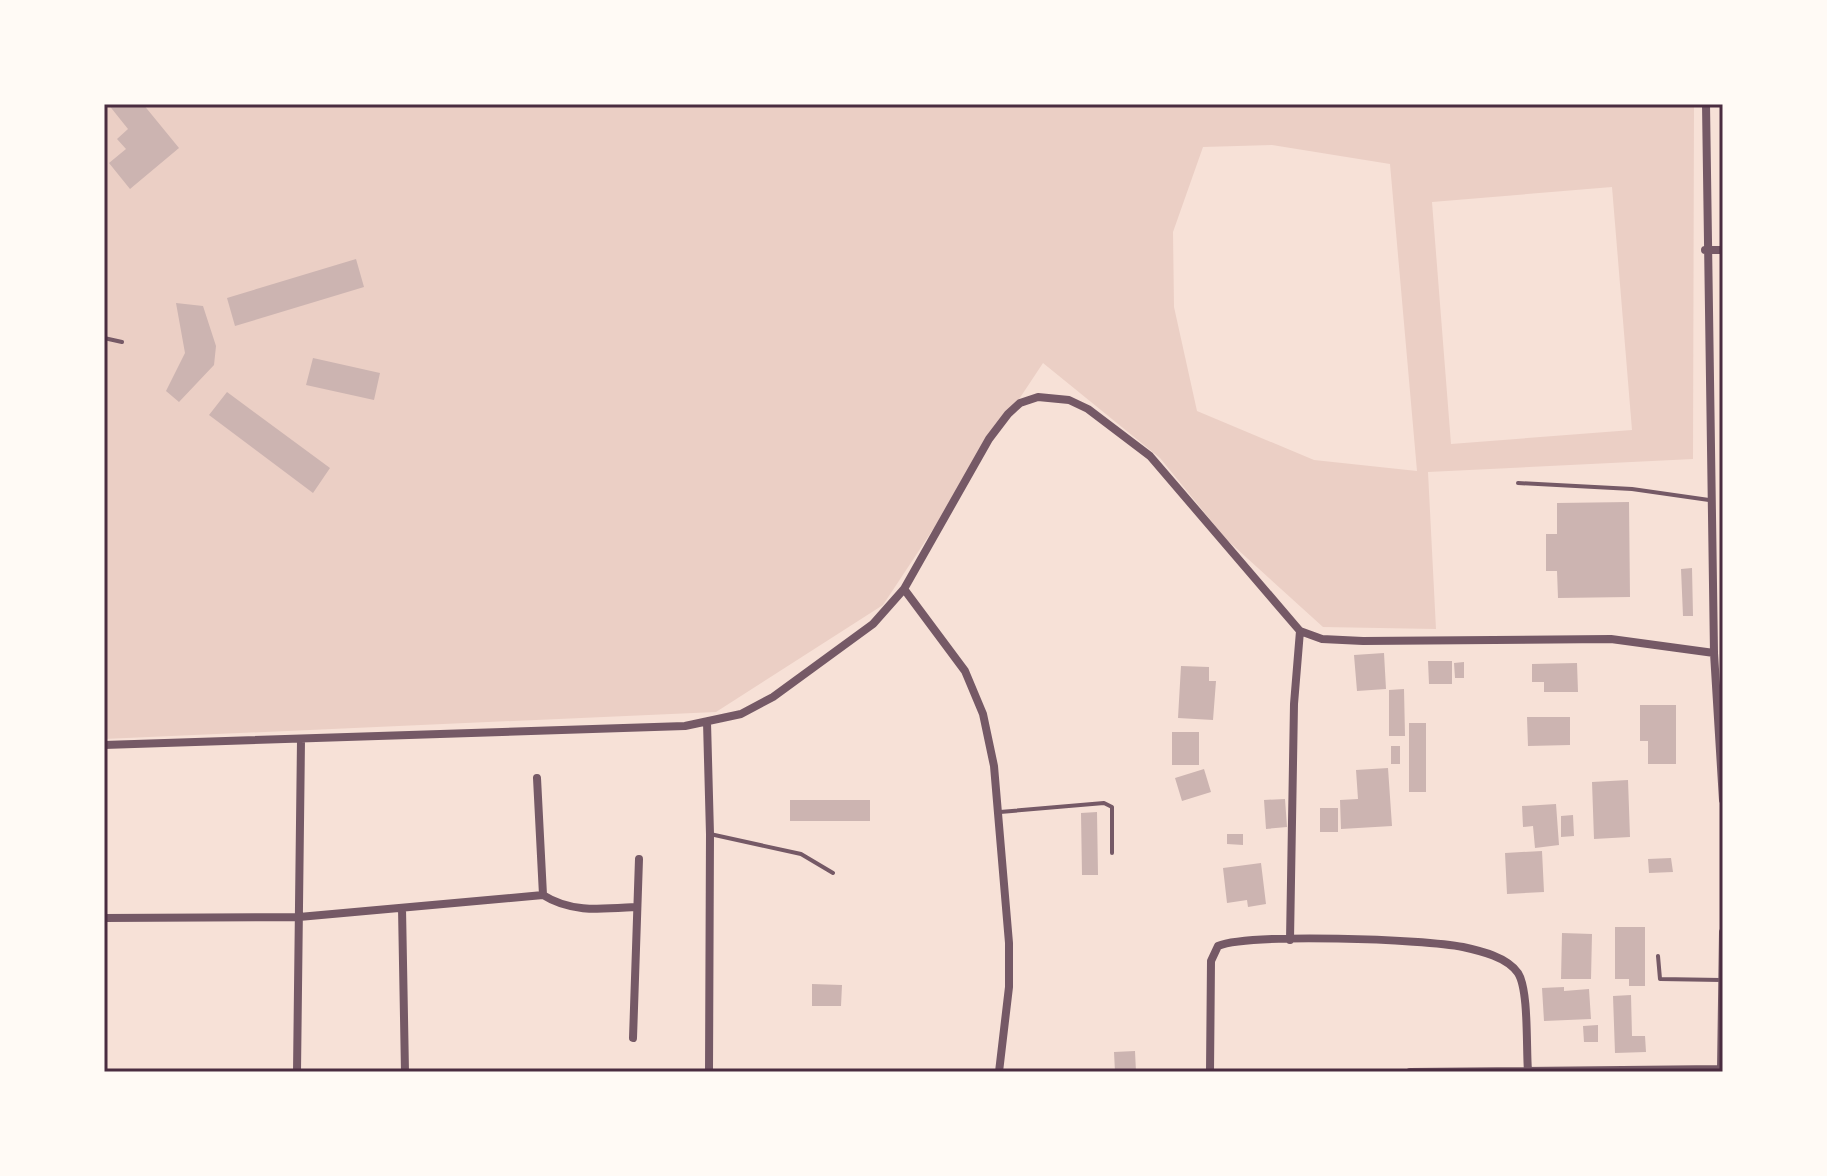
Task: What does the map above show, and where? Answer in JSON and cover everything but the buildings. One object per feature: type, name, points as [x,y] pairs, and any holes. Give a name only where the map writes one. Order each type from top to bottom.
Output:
[{"type":"street","points":[[1706,104],[1705,250],[1712,501],[1718,583],[1714,653],[1723,800]]},
{"type":"street","points":[[1705,250],[1723,250]]},
{"type":"street","points":[[104,745],[685,726],[751,708],[832,658],[873,624],[904,589],[989,439],[1008,414],[1020,403],[1054,397],[1088,409],[1150,456],[1300,631],[1322,639],[1363,641],[1611,639],[1714,653]]},
{"type":"street","points":[[904,589],[932,622],[971,685],[983,714],[1000,812],[1009,987],[999,1072]]},
{"type":"street","points":[[1290,940],[1294,704],[1300,631]]},
{"type":"street","points":[[707,722],[709,1072]]},
{"type":"street","points":[[297,1072],[301,740]]},
{"type":"street","points":[[537,778],[543,895]]},
{"type":"street","points":[[633,1038],[639,859]]},
{"type":"street","points":[[104,918],[299,917],[543,895],[558,905],[582,909],[635,907]]},
{"type":"street","points":[[402,908],[405,1072]]},
{"type":"street","points":[[1410,1072],[1721,1070],[1723,932]]},
{"type":"street","points":[[1210,1072],[1211,961],[1218,946],[1229,941],[1290,940],[1443,944],[1502,960],[1521,980],[1528,1071]]},
{"type":"lane","points":[[104,338],[122,342]]},
{"type":"lane","points":[[1518,483],[1632,489],[1712,501]]},
{"type":"lane","points":[[1000,812],[1104,803],[1112,807],[1114,816],[1112,853]]},
{"type":"lane","points":[[710,834],[801,854],[833,873]]},
{"type":"lane","points":[[1658,956],[1660,979],[1722,980]]},
{"type":"shaded area","points":[[104,104],[1694,104],[1693,459],[1428,472],[1436,629],[1323,627],[1226,539],[1160,458],[1043,363],[883,605],[716,712],[104,739]],"holes":[[[1272,145],[1390,164],[1417,471],[1314,460],[1197,411],[1174,307],[1173,232],[1203,147]],[[1612,187],[1632,430],[1451,444],[1432,202]]]}]
